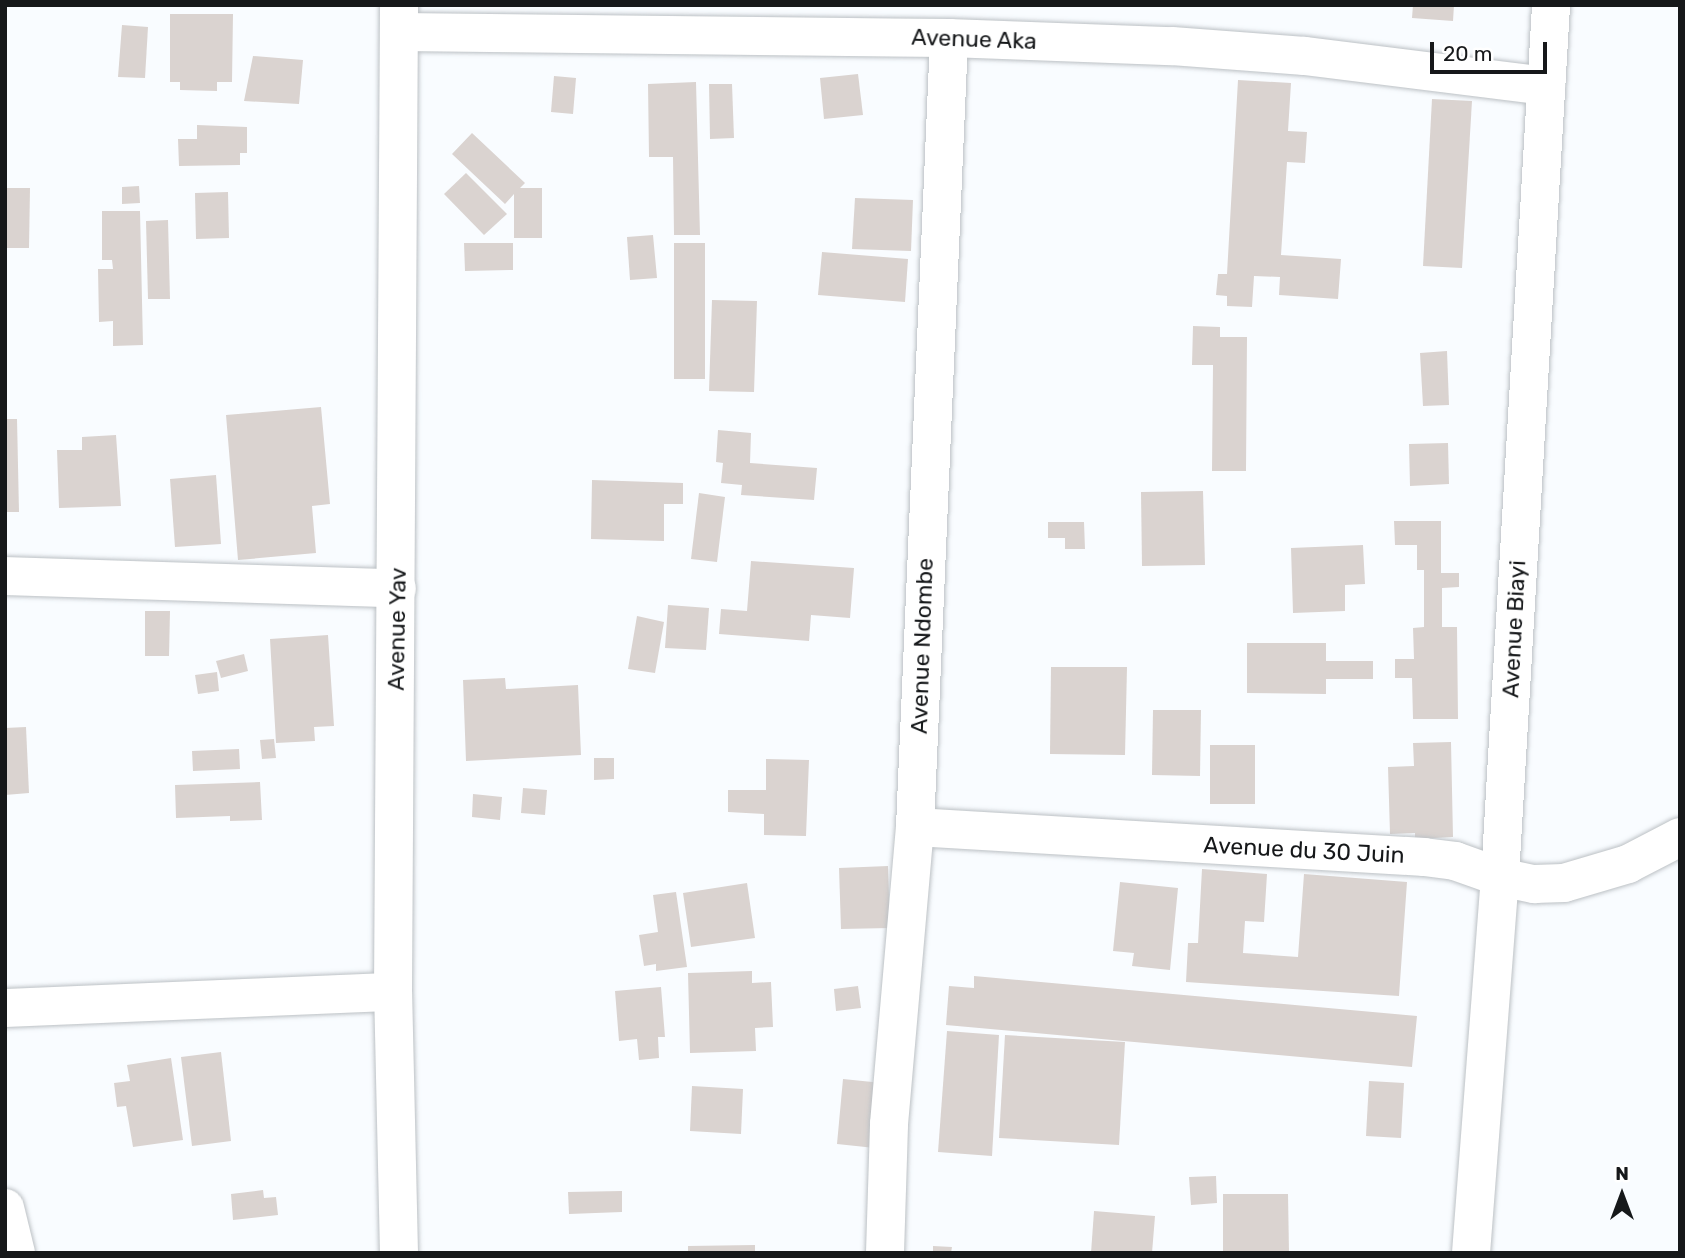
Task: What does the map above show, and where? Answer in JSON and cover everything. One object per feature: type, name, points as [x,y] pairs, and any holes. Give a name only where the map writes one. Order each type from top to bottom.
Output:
[{"type":"street","name":"Avenue Biayi","points":[[1471,1253],[1500,877],[1551,5]]},
{"type":"street","name":"Avenue Aka","points":[[400,19],[1172,46],[1305,56],[1546,86]]},
{"type":"street","name":"Avenue Yav","points":[[399,1253],[393,992],[400,19]]},
{"type":"street","name":"Avenue Ndombe","points":[[886,1253],[889,1124],[915,827],[949,38]]},
{"type":"street","points":[[5,576],[397,588]]},
{"type":"street","name":"Avenue du 30 Juin","points":[[915,827],[1424,857],[1455,861],[1500,877],[1534,884],[1564,883],[1628,864],[1680,837]]},
{"type":"street","points":[[5,1008],[393,992]]},
{"type":"street","points":[[5,1208],[16,1253]]},
{"type":"building","points":[[1413,5],[1454,5],[1453,21],[1412,18]]},
{"type":"building","points":[[170,14],[233,14],[232,82],[217,82],[217,91],[180,90],[180,82],[170,82]]},
{"type":"building","points":[[122,25],[148,27],[145,78],[118,77]]},
{"type":"building","points":[[253,56],[303,60],[299,104],[244,101]]},
{"type":"building","points":[[858,74],[863,115],[824,119],[820,78]]},
{"type":"building","points":[[554,76],[576,78],[573,114],[551,112]]},
{"type":"building","points":[[1238,80],[1291,83],[1288,131],[1307,132],[1305,163],[1287,162],[1281,255],[1341,259],[1338,299],[1279,295],[1280,277],[1254,276],[1252,307],[1227,306],[1227,296],[1216,295],[1218,274],[1227,274]]},
{"type":"building","points":[[696,82],[700,235],[674,235],[673,157],[649,157],[648,84]]},
{"type":"building","points":[[709,84],[732,84],[734,138],[710,139]]},
{"type":"building","points":[[1432,99],[1472,101],[1462,268],[1423,266]]},
{"type":"building","points":[[197,125],[247,127],[247,153],[240,153],[240,165],[179,166],[178,139],[197,139]]},
{"type":"building","points":[[472,133],[525,183],[520,188],[542,188],[542,238],[514,238],[514,194],[505,204],[452,154]]},
{"type":"building","points":[[466,173],[507,214],[484,235],[444,194]]},
{"type":"building","points":[[139,186],[140,203],[122,204],[122,187]]},
{"type":"building","points":[[5,188],[30,188],[29,248],[5,248]]},
{"type":"building","points":[[228,192],[229,238],[196,239],[195,193]]},
{"type":"building","points":[[855,198],[913,200],[911,251],[852,249]]},
{"type":"building","points":[[102,211],[140,211],[143,345],[113,346],[113,321],[99,322],[98,269],[113,269],[112,260],[102,260]]},
{"type":"building","points":[[168,220],[170,299],[148,299],[146,221]]},
{"type":"building","points":[[653,235],[657,278],[630,280],[627,237]]},
{"type":"building","points":[[464,243],[513,243],[513,270],[465,271]]},
{"type":"building","points":[[674,243],[705,243],[705,379],[674,379]]},
{"type":"building","points":[[822,252],[908,259],[905,302],[818,295]]},
{"type":"building","points":[[712,300],[757,301],[754,392],[709,391]]},
{"type":"building","points":[[1193,326],[1220,327],[1220,337],[1247,337],[1246,471],[1212,471],[1213,365],[1192,365]]},
{"type":"building","points":[[1447,351],[1449,405],[1423,406],[1420,353]]},
{"type":"building","points":[[321,407],[330,504],[312,506],[316,553],[238,560],[226,415]]},
{"type":"building","points":[[5,419],[17,419],[19,512],[5,512]]},
{"type":"building","points":[[718,430],[751,433],[750,463],[817,468],[814,500],[741,495],[742,485],[721,483],[723,463],[716,462]]},
{"type":"building","points":[[116,435],[121,506],[59,508],[57,450],[82,450],[82,437]]},
{"type":"building","points":[[1448,443],[1449,484],[1410,486],[1409,444]]},
{"type":"building","points":[[216,475],[221,544],[175,547],[170,479]]},
{"type":"building","points":[[592,480],[683,483],[683,504],[664,504],[664,541],[591,539]]},
{"type":"building","points":[[1203,491],[1205,565],[1142,566],[1141,492]]},
{"type":"building","points":[[699,493],[725,497],[717,562],[691,559]]},
{"type":"building","points":[[1394,521],[1441,521],[1441,573],[1459,573],[1459,587],[1442,588],[1442,627],[1457,627],[1458,719],[1413,719],[1412,678],[1395,678],[1395,659],[1414,659],[1413,628],[1424,627],[1424,570],[1417,570],[1417,545],[1395,545]]},
{"type":"building","points":[[1048,522],[1084,522],[1085,549],[1065,549],[1065,538],[1048,538]]},
{"type":"building","points":[[1363,545],[1365,584],[1345,585],[1345,611],[1293,613],[1291,548]]},
{"type":"building","points":[[751,561],[854,568],[850,618],[811,615],[809,641],[719,634],[721,609],[747,611]]},
{"type":"building","points":[[668,605],[709,608],[706,650],[665,648]]},
{"type":"building","points":[[145,611],[170,611],[169,656],[145,656]]},
{"type":"building","points":[[637,616],[664,622],[655,673],[628,669]]},
{"type":"building","points":[[328,635],[334,726],[314,727],[315,741],[276,743],[270,639]]},
{"type":"building","points":[[1247,643],[1326,643],[1326,661],[1373,661],[1373,679],[1326,679],[1326,694],[1247,693]]},
{"type":"building","points":[[244,654],[248,671],[221,678],[216,661]]},
{"type":"building","points":[[1051,667],[1127,667],[1125,755],[1050,754]]},
{"type":"building","points":[[217,672],[219,691],[198,694],[195,675]]},
{"type":"building","points":[[505,678],[506,689],[578,685],[581,755],[466,761],[463,680]]},
{"type":"building","points":[[1153,710],[1201,710],[1200,776],[1152,775]]},
{"type":"building","points":[[26,727],[29,793],[5,795],[5,728]]},
{"type":"building","points":[[274,739],[276,758],[262,759],[260,740]]},
{"type":"building","points":[[1451,742],[1453,837],[1415,839],[1415,833],[1390,834],[1388,767],[1414,766],[1413,743]]},
{"type":"building","points":[[1210,745],[1255,745],[1255,804],[1210,804]]},
{"type":"building","points":[[239,749],[240,769],[193,771],[192,751]]},
{"type":"building","points":[[594,758],[614,758],[614,779],[594,780]]},
{"type":"building","points":[[766,759],[809,760],[806,836],[764,835],[764,814],[728,812],[728,790],[766,790]]},
{"type":"building","points":[[260,782],[262,820],[230,821],[230,816],[176,818],[175,785]]},
{"type":"building","points":[[523,788],[547,790],[545,815],[521,813]]},
{"type":"building","points":[[473,794],[502,797],[500,820],[472,817]]},
{"type":"building","points":[[888,866],[890,928],[841,929],[839,868]]},
{"type":"building","points":[[1202,869],[1267,874],[1264,922],[1245,921],[1243,953],[1298,957],[1304,874],[1407,882],[1399,996],[1186,982],[1188,943],[1198,943]]},
{"type":"building","points":[[1120,882],[1178,888],[1170,970],[1132,966],[1134,953],[1113,951]]},
{"type":"building","points":[[747,883],[755,938],[691,947],[683,893]]},
{"type":"building","points":[[676,892],[687,967],[656,971],[656,964],[644,966],[639,935],[658,932],[653,895]]},
{"type":"building","points":[[752,971],[752,983],[771,982],[773,1027],[755,1028],[756,1051],[690,1053],[688,973]]},
{"type":"building","points":[[974,976],[1417,1016],[1412,1067],[946,1025],[949,986],[974,988]]},
{"type":"building","points":[[858,986],[861,1008],[836,1011],[834,989]]},
{"type":"building","points":[[661,987],[665,1037],[658,1037],[659,1058],[639,1060],[637,1039],[619,1041],[615,991]]},
{"type":"building","points":[[947,1031],[999,1035],[992,1156],[938,1152]]},
{"type":"building","points":[[1005,1035],[1125,1042],[1119,1145],[999,1138]]},
{"type":"building","points":[[221,1052],[231,1141],[192,1146],[181,1057]]},
{"type":"building","points":[[171,1058],[183,1140],[133,1147],[126,1106],[117,1107],[114,1083],[130,1081],[127,1065]]},
{"type":"building","points":[[843,1079],[882,1083],[875,1148],[837,1144]]},
{"type":"building","points":[[1369,1081],[1404,1083],[1401,1138],[1366,1136]]},
{"type":"building","points":[[692,1086],[743,1089],[741,1134],[690,1131]]},
{"type":"building","points":[[1216,1176],[1217,1203],[1191,1205],[1189,1177]]},
{"type":"building","points":[[263,1190],[264,1198],[276,1197],[278,1215],[233,1220],[231,1194]]},
{"type":"building","points":[[622,1191],[622,1212],[569,1214],[568,1192]]},
{"type":"building","points":[[1223,1194],[1288,1194],[1289,1253],[1223,1253]]},
{"type":"building","points":[[1094,1211],[1155,1216],[1152,1253],[1091,1253]]},
{"type":"building","points":[[755,1245],[755,1253],[688,1253],[688,1246]]},
{"type":"building","points":[[933,1246],[952,1247],[951,1253],[933,1253]]}]
